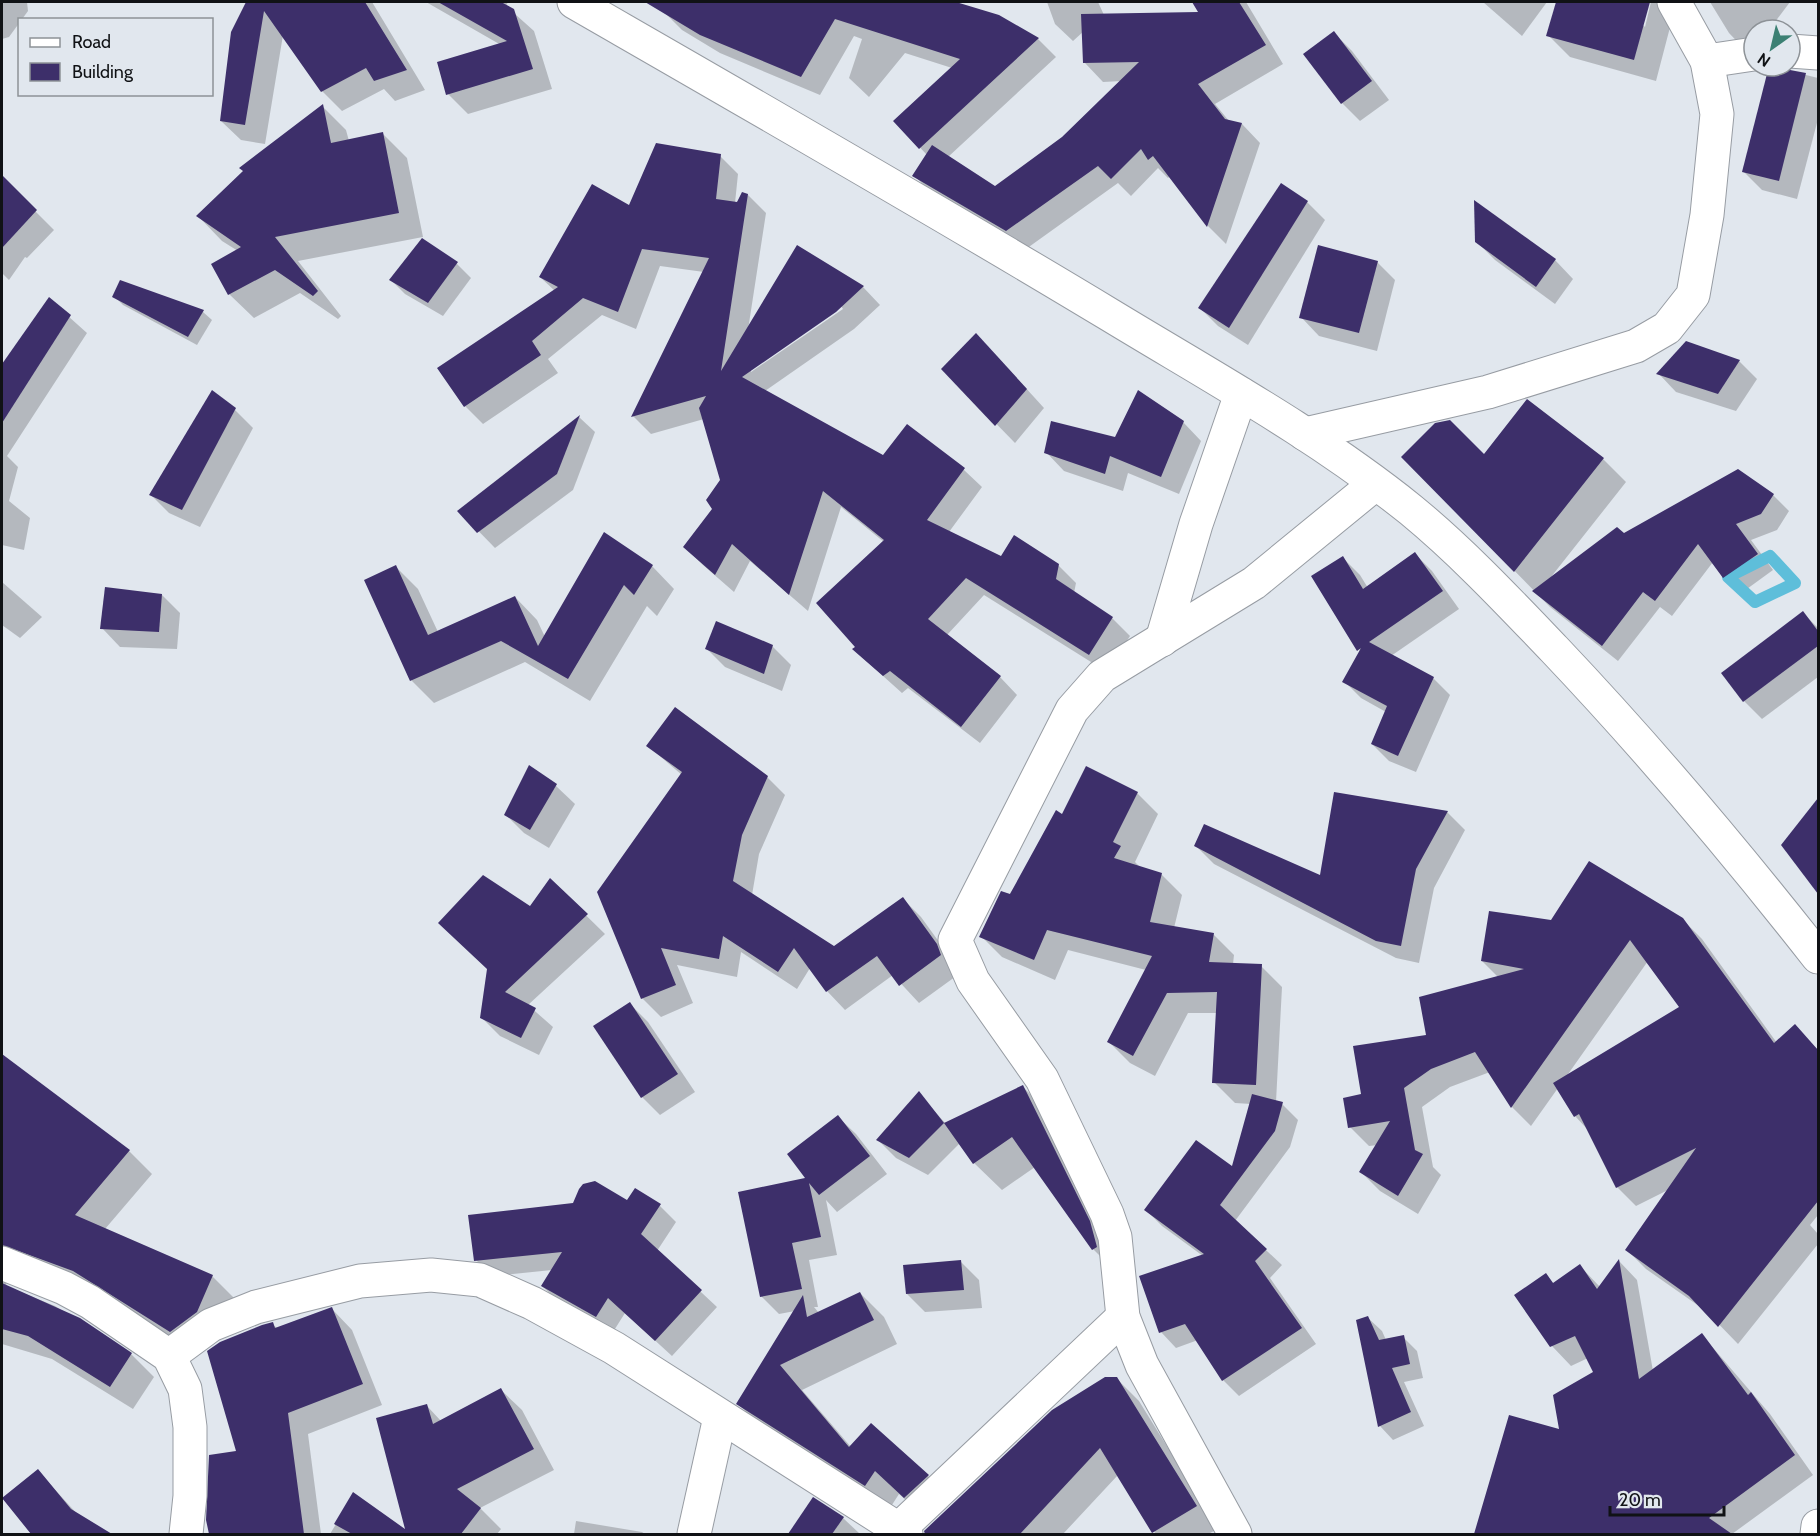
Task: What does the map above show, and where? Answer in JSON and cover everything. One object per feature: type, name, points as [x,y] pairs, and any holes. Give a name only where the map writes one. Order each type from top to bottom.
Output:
[{"type":"street","points":[[574,2],[949,218],[1241,394],[1305,434],[1412,511],[1499,591],[1605,702],[1733,849],[1818,957]]},
{"type":"street","points":[[1305,434],[1488,392],[1636,346],[1667,328],[1693,295],[1707,215],[1717,114],[1707,61],[1674,2]]},
{"type":"street","points":[[1802,52],[1818,53]]},
{"type":"street","points":[[1707,61],[1742,56]]},
{"type":"street","points":[[1162,640],[1196,524],[1241,394]]},
{"type":"street","points":[[1235,1534],[1142,1365],[1123,1317],[1115,1237],[1107,1214],[1042,1079],[973,981],[955,940],[1072,710],[1102,676],[1254,583],[1376,484]]},
{"type":"street","points":[[2,1263],[64,1288],[90,1302],[170,1356],[185,1389],[190,1427],[186,1534]]},
{"type":"street","points":[[170,1356],[211,1324],[256,1307],[360,1281],[431,1275],[480,1280],[542,1309],[614,1348],[902,1532],[1123,1317]]},
{"type":"street","points":[[694,1534],[720,1417]]},
{"type":"street","points":[[1817,1534],[1818,1526]]},
{"type":"building","points":[[246,2],[365,2],[407,70],[374,81],[366,68],[321,92],[264,11],[245,125],[220,121],[231,32]]},
{"type":"building","points":[[438,2],[501,2],[514,9],[533,69],[446,95],[437,62],[507,41]]},
{"type":"building","points":[[645,2],[956,2],[999,15],[1039,38],[919,149],[893,121],[960,59],[835,19],[801,77],[700,35]]},
{"type":"building","points":[[1192,2],[1239,2],[1266,45],[1198,84],[1225,119],[1242,123],[1207,227],[1153,156],[1148,160],[1141,149],[1111,179],[1098,166],[1006,231],[912,176],[932,145],[995,186],[1062,137],[1139,62],[1083,63],[1081,14],[1198,12]]},
{"type":"building","points":[[1556,2],[1650,2],[1634,60],[1546,36]]},
{"type":"building","points":[[1334,31],[1372,81],[1341,104],[1303,54]]},
{"type":"building","points":[[1802,72],[1806,73],[1779,181],[1742,172],[1766,78],[1802,78]]},
{"type":"building","points":[[323,104],[331,143],[383,132],[399,213],[275,237],[318,291],[313,296],[275,270],[228,295],[211,264],[241,247],[196,216],[243,171],[239,168]]},
{"type":"building","points":[[656,143],[721,154],[716,199],[737,202],[742,192],[748,194],[721,371],[797,245],[864,286],[836,312],[742,377],[883,455],[907,424],[965,468],[927,520],[1001,556],[1014,535],[1059,564],[1056,579],[1113,617],[1089,655],[966,578],[928,619],[1001,676],[961,727],[890,671],[883,676],[852,649],[855,647],[816,603],[884,540],[823,491],[789,595],[732,544],[715,575],[683,547],[712,509],[706,500],[720,480],[699,408],[706,396],[631,417],[709,258],[642,249],[618,312],[583,298],[532,341],[541,355],[464,407],[437,368],[558,287],[539,277],[592,184],[629,205]]},
{"type":"building","points":[[2,175],[37,210],[2,248]]},
{"type":"building","points":[[1281,183],[1308,201],[1229,328],[1198,308]]},
{"type":"building","points":[[1474,200],[1556,259],[1536,287],[1475,242]]},
{"type":"building","points":[[422,238],[458,262],[428,303],[389,280]]},
{"type":"building","points":[[1318,245],[1378,261],[1359,333],[1299,318]]},
{"type":"building","points":[[120,280],[204,310],[188,337],[112,297]]},
{"type":"building","points":[[49,297],[71,315],[2,423],[2,364]]},
{"type":"building","points":[[976,333],[1027,389],[995,426],[941,369]]},
{"type":"building","points":[[1686,341],[1740,360],[1718,394],[1656,374]]},
{"type":"building","points":[[212,390],[236,408],[182,510],[149,495]]},
{"type":"building","points":[[1138,390],[1184,421],[1161,477],[1110,456],[1105,474],[1044,453],[1051,421],[1115,437]]},
{"type":"building","points":[[1527,399],[1604,458],[1514,572],[1401,457],[1435,423],[1450,420],[1484,454]]},
{"type":"building","points":[[580,415],[557,474],[477,533],[457,511]]},
{"type":"building","points":[[1738,469],[1774,494],[1761,514],[1736,524],[1758,554],[1723,578],[1698,544],[1655,601],[1643,592],[1602,646],[1532,591],[1617,527],[1624,533]]},
{"type":"building","points":[[604,532],[653,565],[634,595],[624,585],[568,679],[501,641],[410,681],[364,580],[396,565],[428,635],[515,596],[538,646]]},
{"type":"building","points":[[1415,552],[1443,591],[1369,642],[1434,677],[1398,756],[1371,744],[1387,706],[1342,682],[1361,648],[1357,651],[1311,576],[1343,556],[1363,589]]},
{"type":"building","points":[[105,587],[162,594],[159,632],[100,629]]},
{"type":"building","points":[[1803,611],[1818,631],[1818,646],[1743,702],[1721,673]]},
{"type":"building","points":[[716,621],[773,645],[764,674],[705,649]]},
{"type":"building","points":[[675,707],[768,776],[742,835],[733,881],[834,946],[903,897],[937,944],[941,955],[899,986],[877,956],[826,992],[794,948],[778,972],[723,936],[719,959],[661,948],[676,985],[641,999],[597,892],[682,772],[646,746]]},
{"type":"building","points":[[529,765],[557,784],[530,830],[504,815]]},
{"type":"building","points":[[1086,766],[1138,792],[1113,842],[1121,846],[1114,858],[1162,873],[1150,922],[1214,933],[1209,962],[1262,964],[1256,1085],[1212,1083],[1217,992],[1167,993],[1133,1056],[1107,1042],[1152,956],[1047,930],[1034,960],[979,937],[1001,891],[1010,894],[1056,810],[1062,814]]},
{"type":"building","points":[[1334,792],[1448,811],[1416,869],[1401,946],[1376,941],[1194,846],[1204,824],[1320,875]]},
{"type":"building","points":[[1818,798],[1818,894],[1781,845]]},
{"type":"building","points":[[1589,861],[1683,918],[1774,1043],[1795,1024],[1818,1050],[1818,1201],[1718,1327],[1689,1296],[1625,1250],[1696,1148],[1616,1188],[1579,1114],[1574,1117],[1553,1083],[1679,1007],[1630,940],[1511,1108],[1475,1052],[1431,1069],[1404,1088],[1415,1150],[1423,1154],[1398,1196],[1359,1172],[1390,1121],[1348,1128],[1343,1098],[1361,1094],[1353,1046],[1426,1035],[1419,997],[1524,969],[1481,961],[1489,911],[1551,920]]},
{"type":"building","points":[[483,875],[530,906],[550,878],[588,914],[505,992],[536,1008],[521,1038],[480,1018],[487,969],[438,923]]},
{"type":"building","points":[[630,1002],[678,1074],[641,1098],[593,1026]]},
{"type":"building","points":[[2,1054],[130,1150],[75,1215],[213,1275],[197,1312],[170,1332],[73,1271],[2,1245]]},
{"type":"building","points":[[1023,1085],[1090,1221],[1097,1247],[1092,1250],[1012,1137],[973,1164],[944,1123]]},
{"type":"building","points":[[919,1091],[944,1123],[909,1158],[876,1140]]},
{"type":"building","points":[[1252,1094],[1283,1102],[1275,1131],[1220,1205],[1267,1249],[1255,1261],[1302,1328],[1222,1381],[1185,1324],[1159,1333],[1139,1276],[1204,1254],[1144,1210],[1196,1140],[1232,1166]]},
{"type":"building","points":[[838,1115],[870,1156],[819,1195],[809,1183],[821,1237],[792,1243],[802,1289],[760,1297],[738,1192],[805,1178],[787,1154]]},
{"type":"building","points":[[595,1181],[627,1200],[635,1188],[661,1204],[641,1234],[702,1290],[655,1341],[608,1298],[596,1317],[541,1286],[562,1252],[474,1261],[468,1215],[573,1203],[583,1184]]},
{"type":"building","points":[[1619,1259],[1639,1379],[1702,1333],[1748,1395],[1751,1392],[1795,1455],[1709,1518],[1732,1534],[1474,1534],[1509,1415],[1559,1429],[1553,1395],[1593,1372],[1575,1336],[1550,1347],[1514,1295],[1546,1273],[1553,1283],[1580,1264],[1597,1289]]},
{"type":"building","points":[[961,1260],[964,1290],[906,1294],[903,1265]]},
{"type":"building","points":[[2,1283],[80,1318],[132,1353],[110,1387],[28,1336],[2,1329]]},
{"type":"building","points":[[860,1292],[874,1320],[780,1365],[849,1447],[871,1423],[929,1475],[904,1498],[875,1471],[865,1486],[736,1404],[803,1295],[807,1317]]},
{"type":"building","points":[[332,1307],[363,1384],[288,1413],[304,1534],[209,1534],[206,1520],[209,1455],[236,1451],[207,1351],[220,1342],[262,1325],[273,1322],[275,1328]]},
{"type":"building","points":[[1368,1316],[1379,1340],[1404,1335],[1410,1364],[1392,1368],[1411,1412],[1378,1427],[1356,1320]]},
{"type":"building","points":[[1105,1377],[1117,1377],[1197,1506],[1152,1533],[1100,1448],[1020,1534],[925,1534],[924,1531],[1052,1410]]},
{"type":"building","points":[[501,1388],[534,1449],[457,1489],[481,1508],[461,1534],[352,1534],[334,1524],[353,1492],[405,1529],[376,1418],[427,1404],[433,1424]]},
{"type":"building","points":[[38,1469],[71,1509],[112,1534],[31,1534],[2,1498]]},
{"type":"building","points":[[813,1497],[844,1517],[832,1534],[788,1534]]},
{"type":"waterway","points":[[1770,556],[1795,583],[1755,602],[1728,577],[1770,556]]}]
